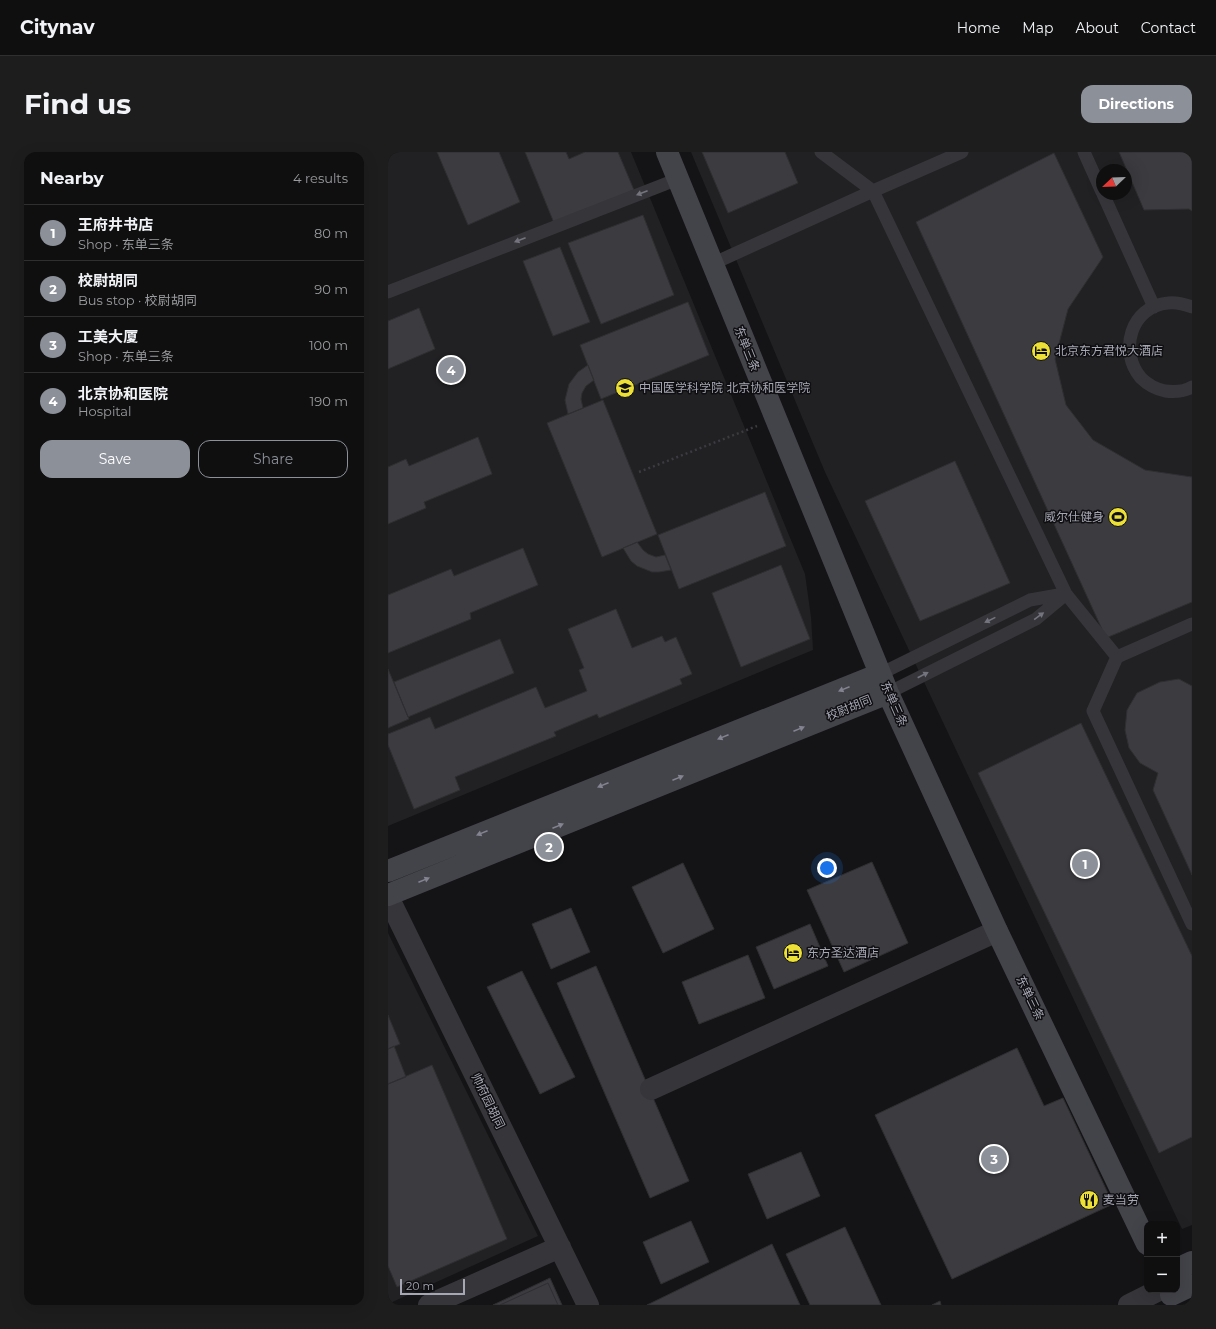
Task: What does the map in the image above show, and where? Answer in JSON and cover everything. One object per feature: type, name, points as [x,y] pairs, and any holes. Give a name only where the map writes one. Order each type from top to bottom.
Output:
[{"type":"street","name":"东单三条","points":[[667,152],[884,683],[997,931],[1144,1238]]},
{"type":"street","name":"校尉胡同","points":[[388,871],[884,683]]},
{"type":"street","name":"校尉胡同","points":[[388,896],[884,683]]},
{"type":"street","name":"帅府园胡同","points":[[388,896],[588,1305]]},
{"type":"street","points":[[651,1089],[997,931]]},
{"type":"street","points":[[429,1305],[560,1247]]},
{"type":"street","points":[[1180,1268],[1192,1262]]},
{"type":"street","points":[[1128,1305],[1169,1295],[1192,1285]]},
{"type":"lane","points":[[821,152],[873,191],[1066,594],[1117,657]]},
{"type":"lane","points":[[712,264],[962,152]]},
{"type":"lane","points":[[1084,152],[1096,179]]},
{"type":"lane","points":[[389,288],[678,179]]},
{"type":"lane","points":[[1105,200],[1154,307]]},
{"type":"lane","points":[[1191,391],[1174,392],[1159,390],[1146,383],[1136,371],[1130,357],[1129,342],[1133,328],[1142,315],[1154,307],[1168,303],[1182,304],[1192,307]]},
{"type":"lane","points":[[884,683],[1036,619],[1066,594]]},
{"type":"lane","points":[[884,683],[1030,600],[1066,594]]},
{"type":"lane","points":[[1192,624],[1117,657],[1093,711],[1192,924]]},
{"type":"path","points":[[639,472],[776,419]]},
{"type":"shaded area","points":[[388,152],[631,152],[805,574],[811,617],[813,650],[388,826]]},
{"type":"shaded area","points":[[691,152],[1192,152],[1192,1225],[1182,1229],[1180,1221],[1178,1221],[825,472]]},
{"type":"shaded area","points":[[388,933],[538,1236],[388,1304]]},
{"type":"building","points":[[437,152],[499,152],[520,202],[468,225]]},
{"type":"building","points":[[525,152],[566,152],[569,159],[585,152],[618,152],[634,190],[554,223]]},
{"type":"building","points":[[702,152],[785,152],[798,183],[728,213]]},
{"type":"building","points":[[1119,152],[1192,152],[1192,211],[1189,209],[1144,210],[1132,182],[1132,164],[1124,164]]},
{"type":"building","points":[[1054,153],[1103,257],[1068,309],[1055,359],[1066,405],[1093,440],[1145,470],[1192,477],[1192,602],[1106,638],[916,222]]},
{"type":"building","points":[[643,215],[674,295],[601,324],[568,243]]},
{"type":"building","points":[[560,247],[590,322],[553,336],[523,261]]},
{"type":"building","points":[[688,302],[709,355],[601,399],[580,345]]},
{"type":"building","points":[[419,308],[435,349],[388,369],[388,321]]},
{"type":"building","points":[[588,365],[594,380],[586,386],[582,393],[581,399],[583,408],[568,414],[565,400],[569,384],[578,372]]},
{"type":"building","points":[[603,400],[657,534],[602,557],[547,423]]},
{"type":"building","points":[[478,437],[492,474],[424,502],[426,508],[388,524],[388,467],[406,459],[409,466]]},
{"type":"building","points":[[955,461],[1010,583],[920,621],[865,501]]},
{"type":"building","points":[[765,492],[786,546],[679,589],[658,535]]},
{"type":"building","points":[[637,542],[648,554],[656,557],[665,555],[671,570],[652,572],[637,566],[631,561],[623,548]]},
{"type":"building","points":[[523,548],[538,585],[470,613],[471,619],[388,653],[388,595],[451,569],[454,576]]},
{"type":"building","points":[[781,565],[810,639],[741,667],[712,593]]},
{"type":"building","points":[[616,609],[632,648],[662,636],[665,642],[676,637],[692,674],[680,679],[682,684],[599,718],[597,714],[554,732],[556,736],[455,777],[460,790],[414,809],[388,745],[388,734],[430,717],[435,729],[536,687],[545,708],[587,691],[579,670],[584,668],[568,629]]},
{"type":"building","points":[[500,639],[514,673],[408,717],[394,682]]},
{"type":"building","points":[[388,669],[409,719],[388,728]]},
{"type":"building","points":[[1179,679],[1192,686],[1192,875],[1153,790],[1158,773],[1140,763],[1129,748],[1125,730],[1127,710],[1137,693],[1160,682]]},
{"type":"building","points":[[1081,723],[1192,956],[1192,1137],[1159,1153],[978,773]]},
{"type":"building","points":[[872,862],[908,943],[844,972],[807,890]]},
{"type":"building","points":[[683,863],[714,929],[663,953],[632,887]]},
{"type":"building","points":[[571,908],[590,952],[551,969],[532,924]]},
{"type":"building","points":[[810,924],[828,966],[774,989],[756,947]]},
{"type":"building","points":[[748,955],[765,998],[699,1024],[682,982]]},
{"type":"building","points":[[596,966],[689,1181],[650,1198],[557,983]]},
{"type":"building","points":[[522,971],[575,1077],[540,1094],[487,987]]},
{"type":"building","points":[[388,1015],[400,1044],[388,1049]]},
{"type":"building","points":[[394,1046],[406,1077],[388,1084],[388,1049]]},
{"type":"building","points":[[1017,1048],[1044,1106],[1063,1098],[1113,1204],[952,1279],[875,1115]]},
{"type":"building","points":[[432,1065],[507,1239],[397,1287],[388,1266],[388,1084]]},
{"type":"building","points":[[801,1152],[820,1196],[767,1219],[748,1174]]},
{"type":"building","points":[[691,1221],[709,1262],[661,1284],[643,1242]]},
{"type":"building","points":[[845,1227],[881,1305],[810,1305],[786,1254]]},
{"type":"building","points":[[772,1244],[800,1305],[647,1305]]},
{"type":"building","points":[[550,1278],[562,1305],[493,1305]]},
{"type":"building","points":[[548,1283],[558,1305],[500,1305]]},
{"type":"building","points":[[940,1301],[941,1305],[932,1305]]},
{"type":"place","name":"北京东方君悦大酒店","points":[[1041,351]]},
{"type":"place","name":"北京协和医院","points":[[451,370]]},
{"type":"place","name":"中国医学科学院 北京协和医学院","points":[[625,388]]},
{"type":"place","name":"威尔仕健身","points":[[1118,517]]},
{"type":"place","name":"校尉胡同","points":[[549,847]]},
{"type":"place","name":"王府井书店","points":[[1085,864]]},
{"type":"place","name":"东方圣达酒店","points":[[793,953]]},
{"type":"place","name":"工美大厦","points":[[994,1159]]},
{"type":"place","name":"麦当劳","points":[[1089,1200]]}]
